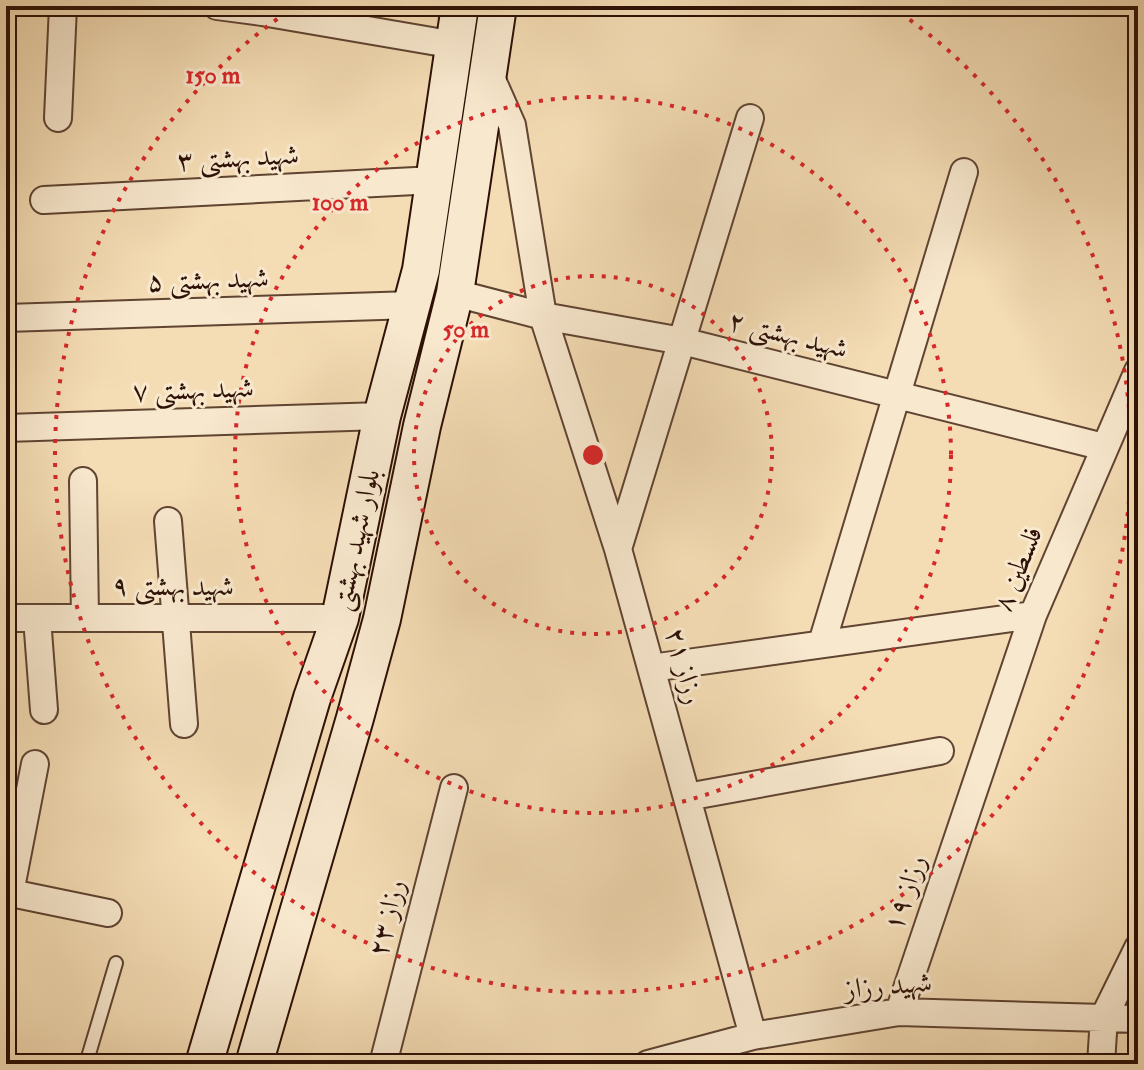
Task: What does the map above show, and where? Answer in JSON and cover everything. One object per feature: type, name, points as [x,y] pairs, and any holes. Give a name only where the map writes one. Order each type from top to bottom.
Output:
[{"type":"main road","name":"بلوار شهید بهشتی","points":[[204,1064],[312,698],[340,618],[382,416],[421,270],[460,6]]},
{"type":"main road","name":"بلوار شهید بهشتی","points":[[254,1064],[382,619],[422,426],[455,293],[498,6]]},
{"type":"street","points":[[58,118],[63,6]]},
{"type":"street","points":[[217,6],[262,9],[455,45]]},
{"type":"street","name":"رزاز ۲۱","points":[[489,73],[512,125],[543,316],[618,549],[753,1036]]},
{"type":"street","points":[[618,549],[750,118]]},
{"type":"street","points":[[822,643],[964,172]]},
{"type":"street","name":"شهید بهشتی ۳","points":[[44,200],[435,180]]},
{"type":"street","name":"شهید بهشتی ۲","points":[[455,293],[543,316],[682,341],[1104,447]]},
{"type":"street","name":"شهید بهشتی ۵","points":[[6,318],[413,305]]},
{"type":"street","name":"فلسطین ۸","points":[[972,796],[1033,615],[1138,371]]},
{"type":"street","name":"شهید بهشتی ۷","points":[[6,428],[382,416]]},
{"type":"street","points":[[83,481],[85,618]]},
{"type":"street","points":[[168,521],[184,724]]},
{"type":"street","points":[[651,668],[1033,615]]},
{"type":"street","name":"شهید بهشتی ۹","points":[[6,618],[340,618]]},
{"type":"street","points":[[37,618],[44,710]]},
{"type":"street","points":[[687,797],[940,751]]},
{"type":"street","points":[[35,764],[8,892],[108,913]]},
{"type":"street","name":"رزاز ۲۳","points":[[383,1064],[454,788]]},
{"type":"street","name":"رزاز ۱۹","points":[[899,1012],[972,796]]},
{"type":"street","points":[[1101,1064],[1104,1017],[1138,948]]},
{"type":"street","name":"شهید رزاز","points":[[648,1064],[753,1036],[899,1012],[1138,1019]]},
{"type":"lane","points":[[86,1064],[116,963]]}]
